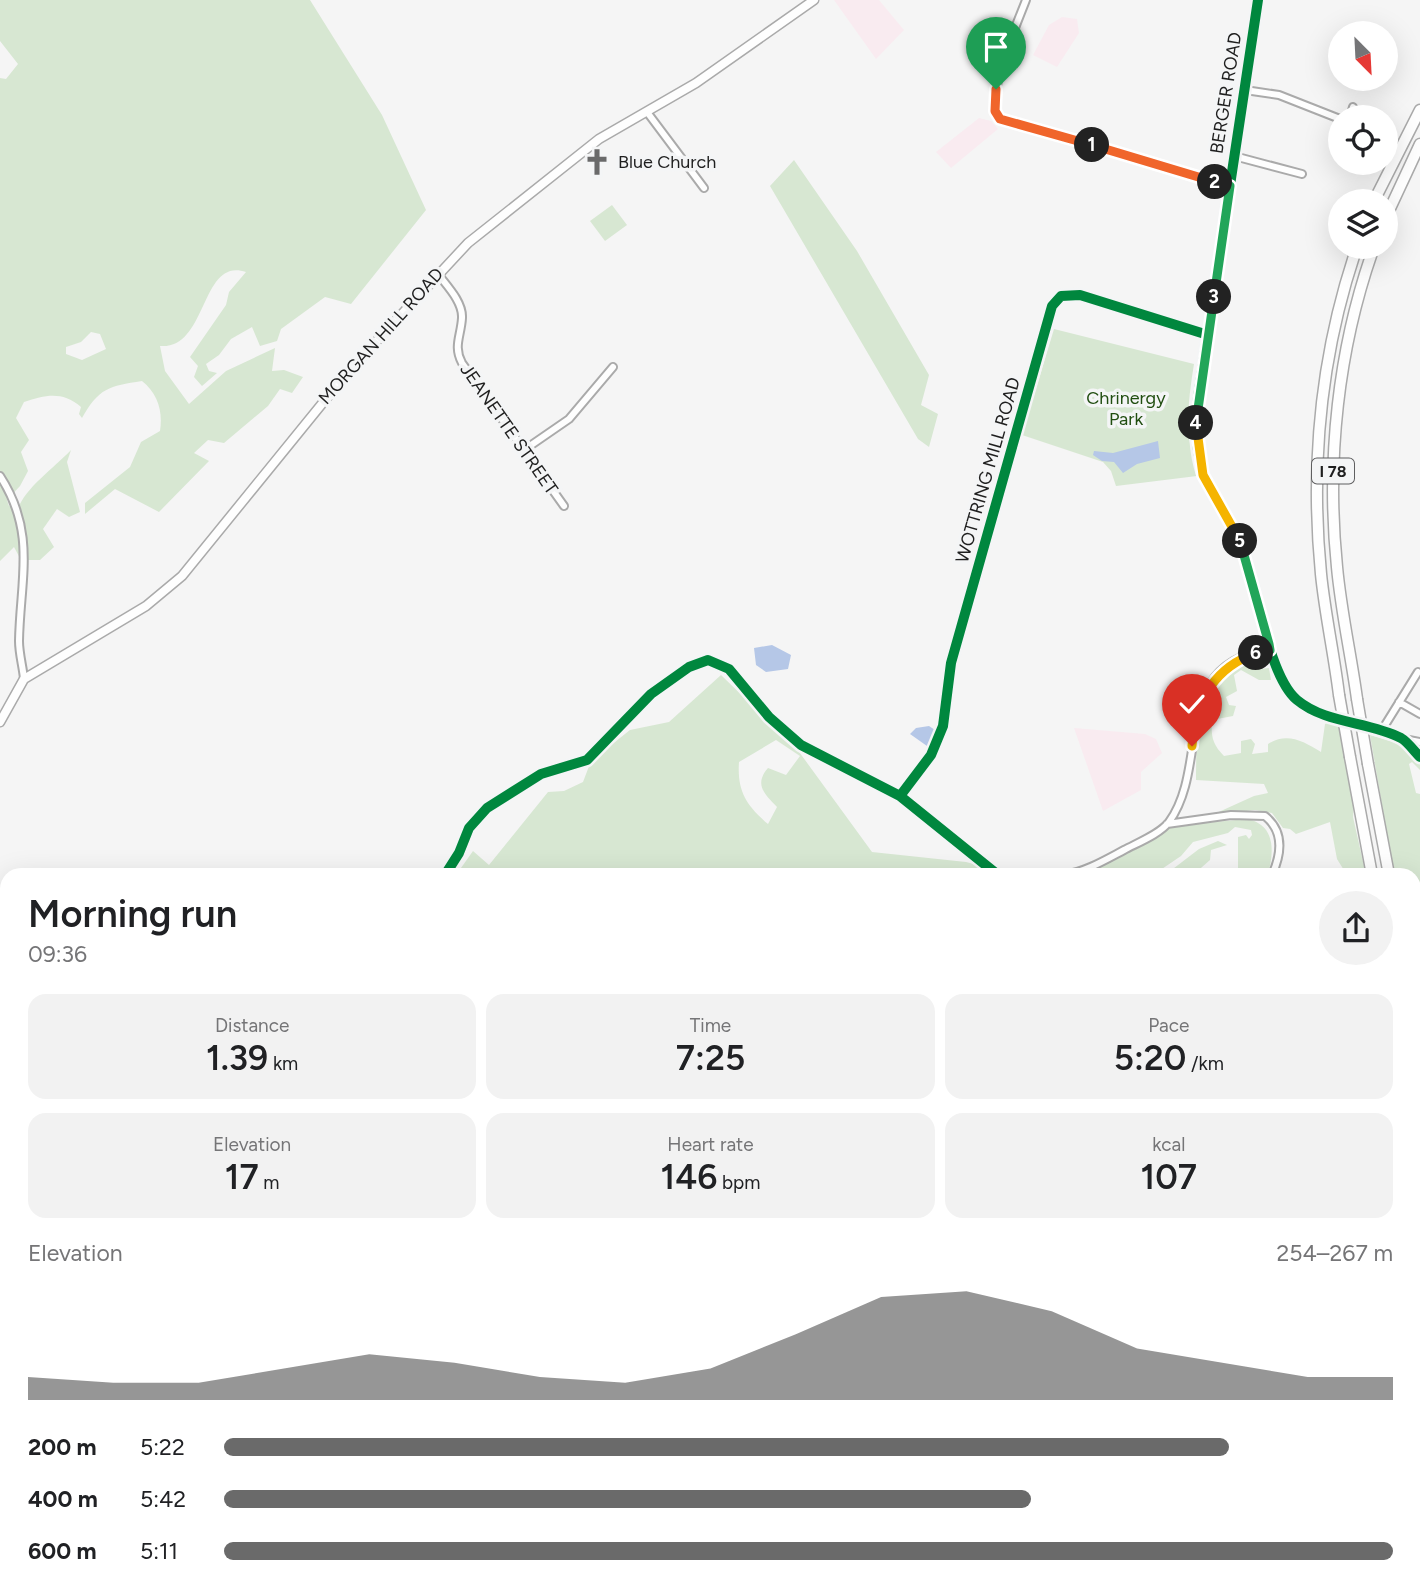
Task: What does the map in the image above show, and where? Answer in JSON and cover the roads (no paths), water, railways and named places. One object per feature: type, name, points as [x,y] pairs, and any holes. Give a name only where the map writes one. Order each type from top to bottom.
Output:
[{"type":"highway","points":[[1380,189],[1420,110]]},
{"type":"highway","points":[[1398,191],[1420,144]]},
{"type":"highway","name":"I 78","points":[[1354,259],[1330,348],[1317,470],[1321,577],[1339,695],[1371,868]]},
{"type":"highway","name":"I 78","points":[[1371,259],[1346,354],[1333,475],[1337,566],[1357,699],[1388,868]]},
{"type":"main road","name":"MORGAN HILL ROAD","points":[[0,722],[14,691],[24,680],[146,606],[182,576],[325,398],[468,243],[596,142],[724,64],[814,0]]},
{"type":"street","points":[[1026,0],[996,89],[995,111],[1000,119],[1230,186]]},
{"type":"street","name":"BERGER ROAD","points":[[1258,0],[1195,426],[1199,461],[1215,498],[1239,539],[1270,650],[1284,685],[1309,709],[1404,739],[1420,757]]},
{"type":"street","points":[[1245,90],[1279,95],[1328,114]]},
{"type":"street","points":[[647,112],[704,188]]},
{"type":"street","points":[[1234,156],[1301,174]]},
{"type":"street","name":"JEANETTE STREET","points":[[438,274],[456,300],[462,317],[456,352],[564,506]]},
{"type":"street","name":"WOTTRING MILL ROAD","points":[[900,796],[931,755],[943,726],[951,663],[1052,306],[1061,296],[1080,295],[1208,335]]},
{"type":"street","points":[[524,450],[569,419],[613,367]]},
{"type":"street","points":[[0,476],[19,521],[26,550],[19,641],[24,680]]},
{"type":"street","points":[[1167,824],[1189,782],[1195,719],[1203,696],[1218,675],[1232,664],[1270,650]]},
{"type":"street","points":[[449,868],[471,825],[487,808],[541,774],[587,760],[651,694],[689,667],[708,660],[729,669],[763,710],[801,745],[900,796],[989,868]]},
{"type":"street","points":[[1382,730],[1418,672]]},
{"type":"street","points":[[1399,702],[1420,713]]},
{"type":"street","points":[[1404,739],[1420,742]]},
{"type":"street","points":[[1084,868],[1167,824],[1231,815],[1265,816],[1279,839],[1280,851],[1274,868]]},
{"type":"water","points":[[1158,441],[1160,458],[1137,464],[1123,473],[1114,462],[1102,461],[1093,455],[1094,451],[1113,453]]},
{"type":"water","points":[[772,645],[791,655],[788,669],[766,672],[756,665],[754,648]]},
{"type":"water","points":[[929,726],[935,730],[932,743],[927,746],[910,734],[916,728]]},
{"type":"place","name":"Blue Church","points":[[597,162]]},
{"type":"park label","name":"Chrinergy Park","points":[[1126,408]]}]
